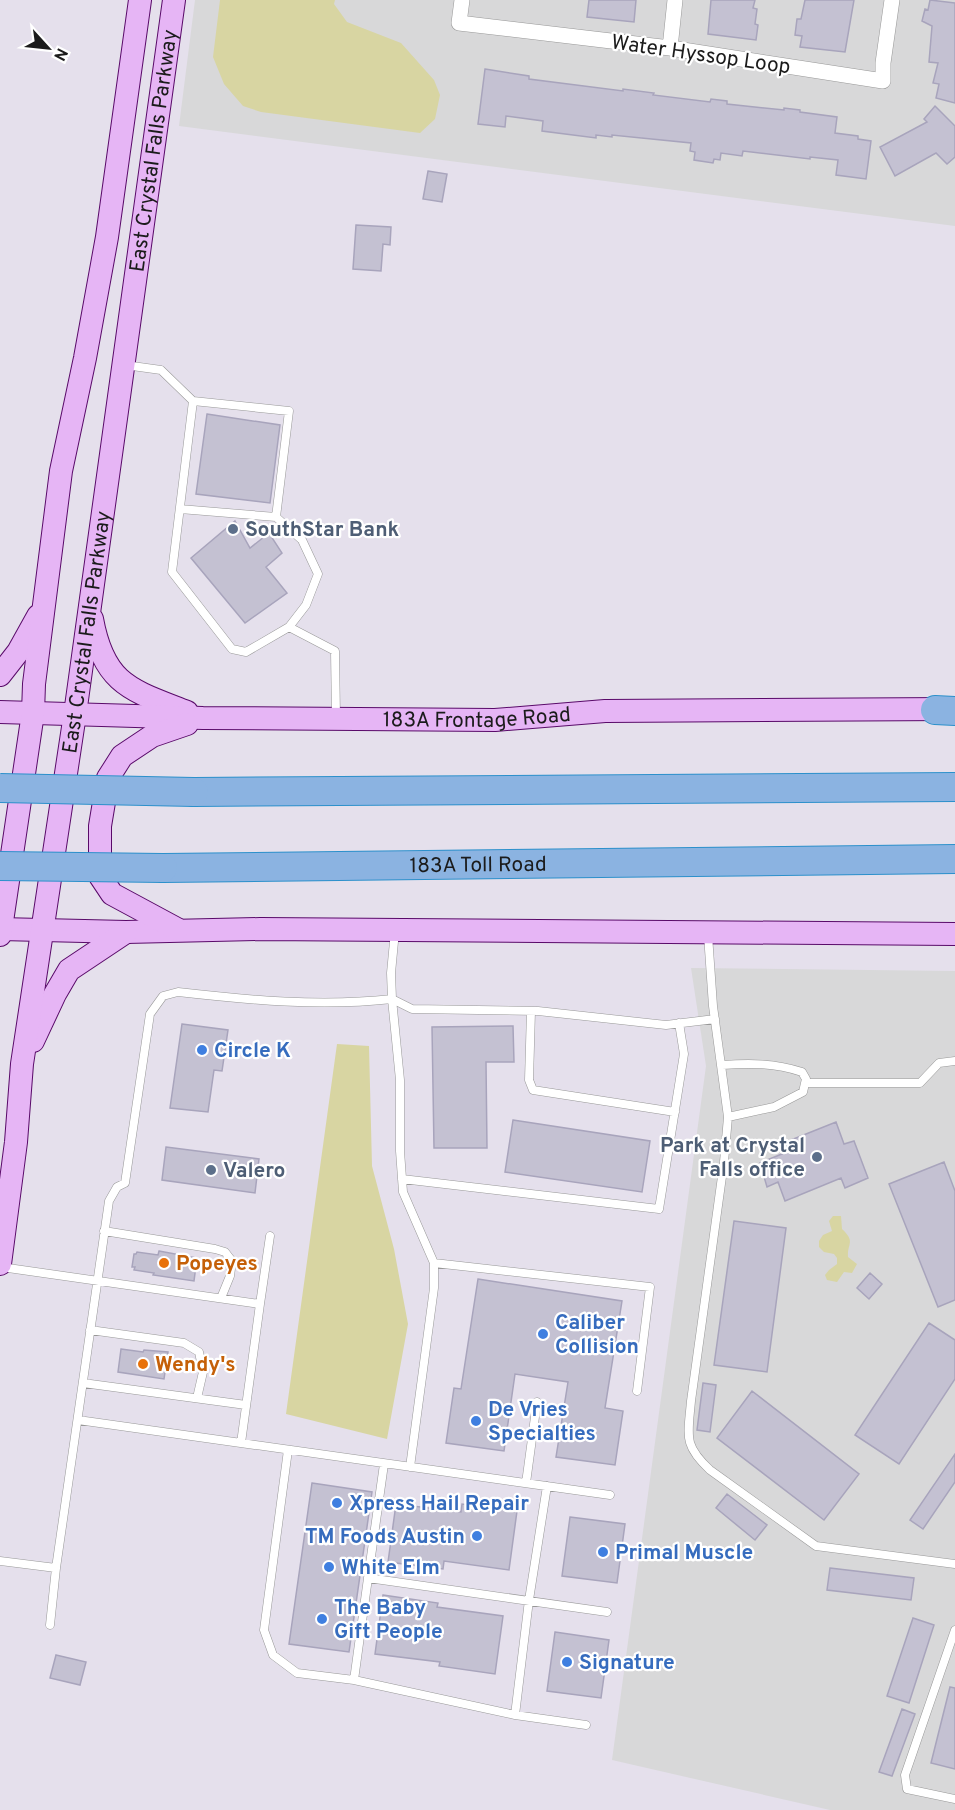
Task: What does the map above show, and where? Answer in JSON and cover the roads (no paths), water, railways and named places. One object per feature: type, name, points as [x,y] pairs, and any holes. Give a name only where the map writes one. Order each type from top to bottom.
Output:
[{"type":"highway","points":[[0,789],[194,792],[955,788]]},
{"type":"highway","name":"183A Toll Road","points":[[0,866],[163,868],[955,859]]},
{"type":"main road","name":"East Crystal Falls Parkway","points":[[0,931],[33,713],[43,606],[61,471],[107,237],[140,0]]},
{"type":"main road","name":"East Crystal Falls Parkway","points":[[0,1265],[16,1142],[22,1064],[75,714],[174,0]]},
{"type":"main road","points":[[85,358],[123,364]]},
{"type":"main road","points":[[89,604],[96,639],[103,659],[113,674],[127,686],[146,696],[203,718]]},
{"type":"main road","points":[[0,675],[18,652],[43,606]]},
{"type":"main road","name":"183A Frontage Road","points":[[0,712],[203,718],[495,720],[605,711],[948,710]]},
{"type":"main road","points":[[181,931],[112,894],[100,876],[100,826],[108,778],[122,756],[152,735],[203,718]]},
{"type":"main road","points":[[0,931],[395,930],[955,934]]},
{"type":"main road","points":[[22,1064],[69,970],[126,932]]},
{"type":"street","name":"Water Hyssop Loop","points":[[462,0],[459,23],[670,48],[883,81],[883,63],[892,0]]},
{"type":"street","points":[[670,48],[675,0]]},
{"type":"lane","points":[[123,364],[161,370],[193,401],[289,411],[276,517]]},
{"type":"lane","points":[[180,508],[276,517],[302,540],[318,574],[306,605],[289,627],[246,652],[232,649],[172,572],[193,401]]},
{"type":"lane","points":[[289,627],[335,651],[336,719]]},
{"type":"lane","points":[[395,930],[391,973],[400,1080],[400,1151],[403,1192],[434,1263],[434,1288],[410,1467]]},
{"type":"lane","points":[[708,931],[715,1019],[728,1117],[691,1401],[688,1437],[695,1456],[710,1470],[816,1546],[955,1564]]},
{"type":"lane","points":[[50,1624],[109,1201],[117,1187],[125,1182],[150,1014],[163,996],[178,992],[272,1002],[353,1004],[392,999],[412,1009],[531,1011],[666,1025],[715,1019]]},
{"type":"lane","points":[[531,1011],[529,1080],[532,1089],[675,1112]]},
{"type":"lane","points":[[402,1179],[659,1209],[684,1054],[679,1023]]},
{"type":"lane","points":[[806,1083],[920,1083],[939,1063],[955,1061]]},
{"type":"lane","points":[[722,1065],[752,1063],[785,1066],[802,1072],[806,1083],[803,1092],[774,1107],[755,1113],[728,1117]]},
{"type":"lane","points":[[104,1231],[225,1252],[232,1261],[230,1276],[221,1298]]},
{"type":"lane","points":[[241,1443],[270,1236]]},
{"type":"lane","points":[[434,1263],[650,1287],[637,1391]]},
{"type":"lane","points":[[0,1265],[260,1304]]},
{"type":"lane","points":[[90,1330],[183,1344],[199,1352],[203,1372],[198,1398]]},
{"type":"lane","points":[[83,1383],[246,1405]]},
{"type":"lane","points":[[526,1484],[537,1402]]},
{"type":"lane","points":[[78,1420],[610,1496]]},
{"type":"lane","points":[[288,1450],[264,1630],[273,1656],[297,1673],[354,1680],[515,1715],[586,1725]]},
{"type":"lane","points":[[354,1680],[384,1464]]},
{"type":"lane","points":[[515,1715],[528,1600],[547,1486]]},
{"type":"lane","points":[[0,1560],[56,1568]]},
{"type":"lane","points":[[368,1578],[607,1612]]},
{"type":"lane","points":[[955,1629],[905,1775],[907,1789],[955,1799]]},
{"type":"place","name":"SouthStar Bank","points":[[233,529]]},
{"type":"place","name":"Circle K","points":[[202,1050]]},
{"type":"place","name":"Park at Crystal Falls office","points":[[817,1157]]},
{"type":"place","name":"Valero","points":[[211,1170]]},
{"type":"place","name":"Popeyes","points":[[164,1263]]},
{"type":"place","name":"Caliber Collision","points":[[543,1334]]},
{"type":"place","name":"Wendy's","points":[[143,1364]]},
{"type":"place","name":"De Vries Specialties","points":[[476,1421]]},
{"type":"place","name":"Xpress Hail Repair","points":[[337,1503]]},
{"type":"place","name":"TM Foods Austin","points":[[477,1536]]},
{"type":"place","name":"Primal Muscle","points":[[603,1552]]},
{"type":"place","name":"White Elm","points":[[329,1567]]},
{"type":"place","name":"The Baby Gift People","points":[[322,1619]]},
{"type":"place","name":"Signature","points":[[567,1662]]}]
